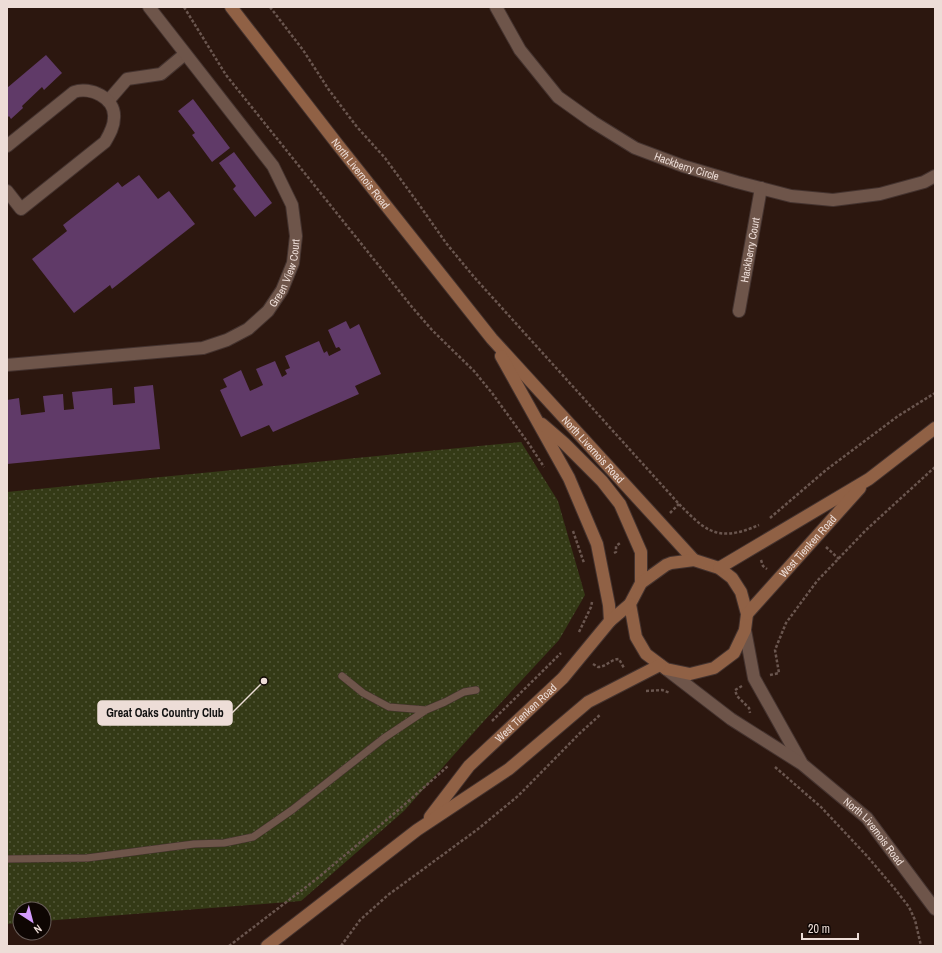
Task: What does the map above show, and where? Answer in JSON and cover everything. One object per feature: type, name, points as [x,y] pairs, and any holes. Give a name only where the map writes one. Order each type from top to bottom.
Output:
[{"type":"main road","name":"North Livernois Road","points":[[231,7],[492,339],[694,560]]},
{"type":"main road","name":"North Livernois Road","points":[[492,339],[535,418],[564,442],[602,481],[620,504],[641,552],[641,583]]},
{"type":"main road","points":[[535,418],[569,478],[597,544],[609,605],[610,620]]},
{"type":"main road","name":"West Tienken Road","points":[[719,568],[869,479],[935,428]]},
{"type":"main road","name":"West Tienken Road","points":[[747,614],[869,479]]},
{"type":"main road","points":[[694,560],[719,568],[732,578],[741,592],[747,614],[745,630],[734,653],[714,668],[690,674],[663,667],[646,654],[636,637],[630,604],[641,583],[671,563],[694,560]]},
{"type":"main road","name":"West Tienken Road","points":[[425,825],[469,766],[563,678],[610,620],[630,604]]},
{"type":"main road","name":"West Tienken Road","points":[[267,946],[425,825],[509,769],[588,702],[628,681],[663,667]]},
{"type":"street","name":"Green View Court","points":[[7,365],[203,348],[227,340],[248,329],[268,311],[282,290],[293,262],[296,236],[292,205],[274,166],[149,7]]},
{"type":"street","name":"Hackberry Circle","points":[[496,7],[520,50],[558,97],[593,122],[635,148],[683,166],[791,196],[833,200],[880,194],[924,182],[935,176]]},
{"type":"street","points":[[108,101],[127,79],[161,74],[185,54]]},
{"type":"street","points":[[7,146],[74,92],[80,90],[96,92],[108,101],[114,117],[110,133],[105,142],[21,209],[7,191]]},
{"type":"street","name":"Hackberry Court","points":[[739,311],[761,188]]},
{"type":"street","name":"North Livernois Road","points":[[745,630],[754,678],[802,764]]},
{"type":"street","name":"North Livernois Road","points":[[663,667],[731,719],[802,764],[867,818],[935,909]]},
{"type":"lane","points":[[342,676],[363,693],[388,707],[426,710]]},
{"type":"lane","points":[[7,859],[87,858],[194,844],[224,844],[253,837],[298,805],[384,738],[426,710],[464,692],[476,690]]},
{"type":"path","points":[[184,7],[226,75],[412,307],[432,330],[474,371],[492,393],[529,444],[545,470]]},
{"type":"path","points":[[270,7],[303,50],[329,90],[357,127],[385,158],[446,243],[474,277],[679,504],[711,531],[729,534],[761,524]]},
{"type":"path","points":[[766,521],[826,470],[892,420],[935,393]]},
{"type":"path","points":[[740,724],[750,713],[749,708],[736,696],[735,690],[754,678],[779,673],[775,650],[786,623],[817,581],[871,525],[935,467]]},
{"type":"path","points":[[573,531],[584,565]]},
{"type":"path","points":[[576,636],[591,608],[592,600]]},
{"type":"path","points":[[487,726],[563,652]]},
{"type":"path","points":[[582,655],[598,667],[602,667],[615,659],[619,659],[622,663],[633,695],[651,690],[662,690],[673,694]]},
{"type":"path","points":[[341,946],[360,920],[388,895],[472,834],[518,796],[580,733],[605,711]]},
{"type":"path","points":[[769,762],[821,807],[867,856],[895,889],[909,907],[921,946]]},
{"type":"path","points":[[229,946],[319,877],[449,765]]},
{"type":"green space","points":[[521,442],[558,501],[585,595],[559,640],[404,811],[301,901],[52,920],[52,901],[12,901],[12,924],[7,924],[7,492]]},
{"type":"building","points":[[46,55],[62,73],[44,90],[42,87],[11,119],[9,116],[7,118],[7,88]]},
{"type":"building","points":[[193,99],[230,148],[212,162],[192,135],[195,133],[178,111]]},
{"type":"building","points":[[234,152],[272,203],[255,217],[233,189],[236,186],[219,163]]},
{"type":"building","points":[[139,175],[158,199],[169,191],[195,224],[112,289],[110,285],[74,313],[32,259],[67,231],[63,225],[118,182],[122,187]]},
{"type":"building","points":[[346,321],[350,329],[359,324],[381,374],[355,386],[359,394],[273,432],[269,425],[241,437],[220,390],[227,387],[223,379],[241,370],[250,391],[263,385],[256,369],[275,361],[282,377],[287,374],[285,370],[290,368],[285,356],[319,341],[324,353],[327,351],[329,356],[341,350],[339,347],[336,348],[328,330]]},
{"type":"building","points":[[153,385],[160,449],[7,464],[7,400],[19,398],[21,415],[45,412],[43,396],[63,394],[64,410],[74,409],[72,392],[112,388],[113,405],[135,403],[134,387]]},
{"type":"place","name":"Great Oaks Country Club","points":[[264,681]]}]
